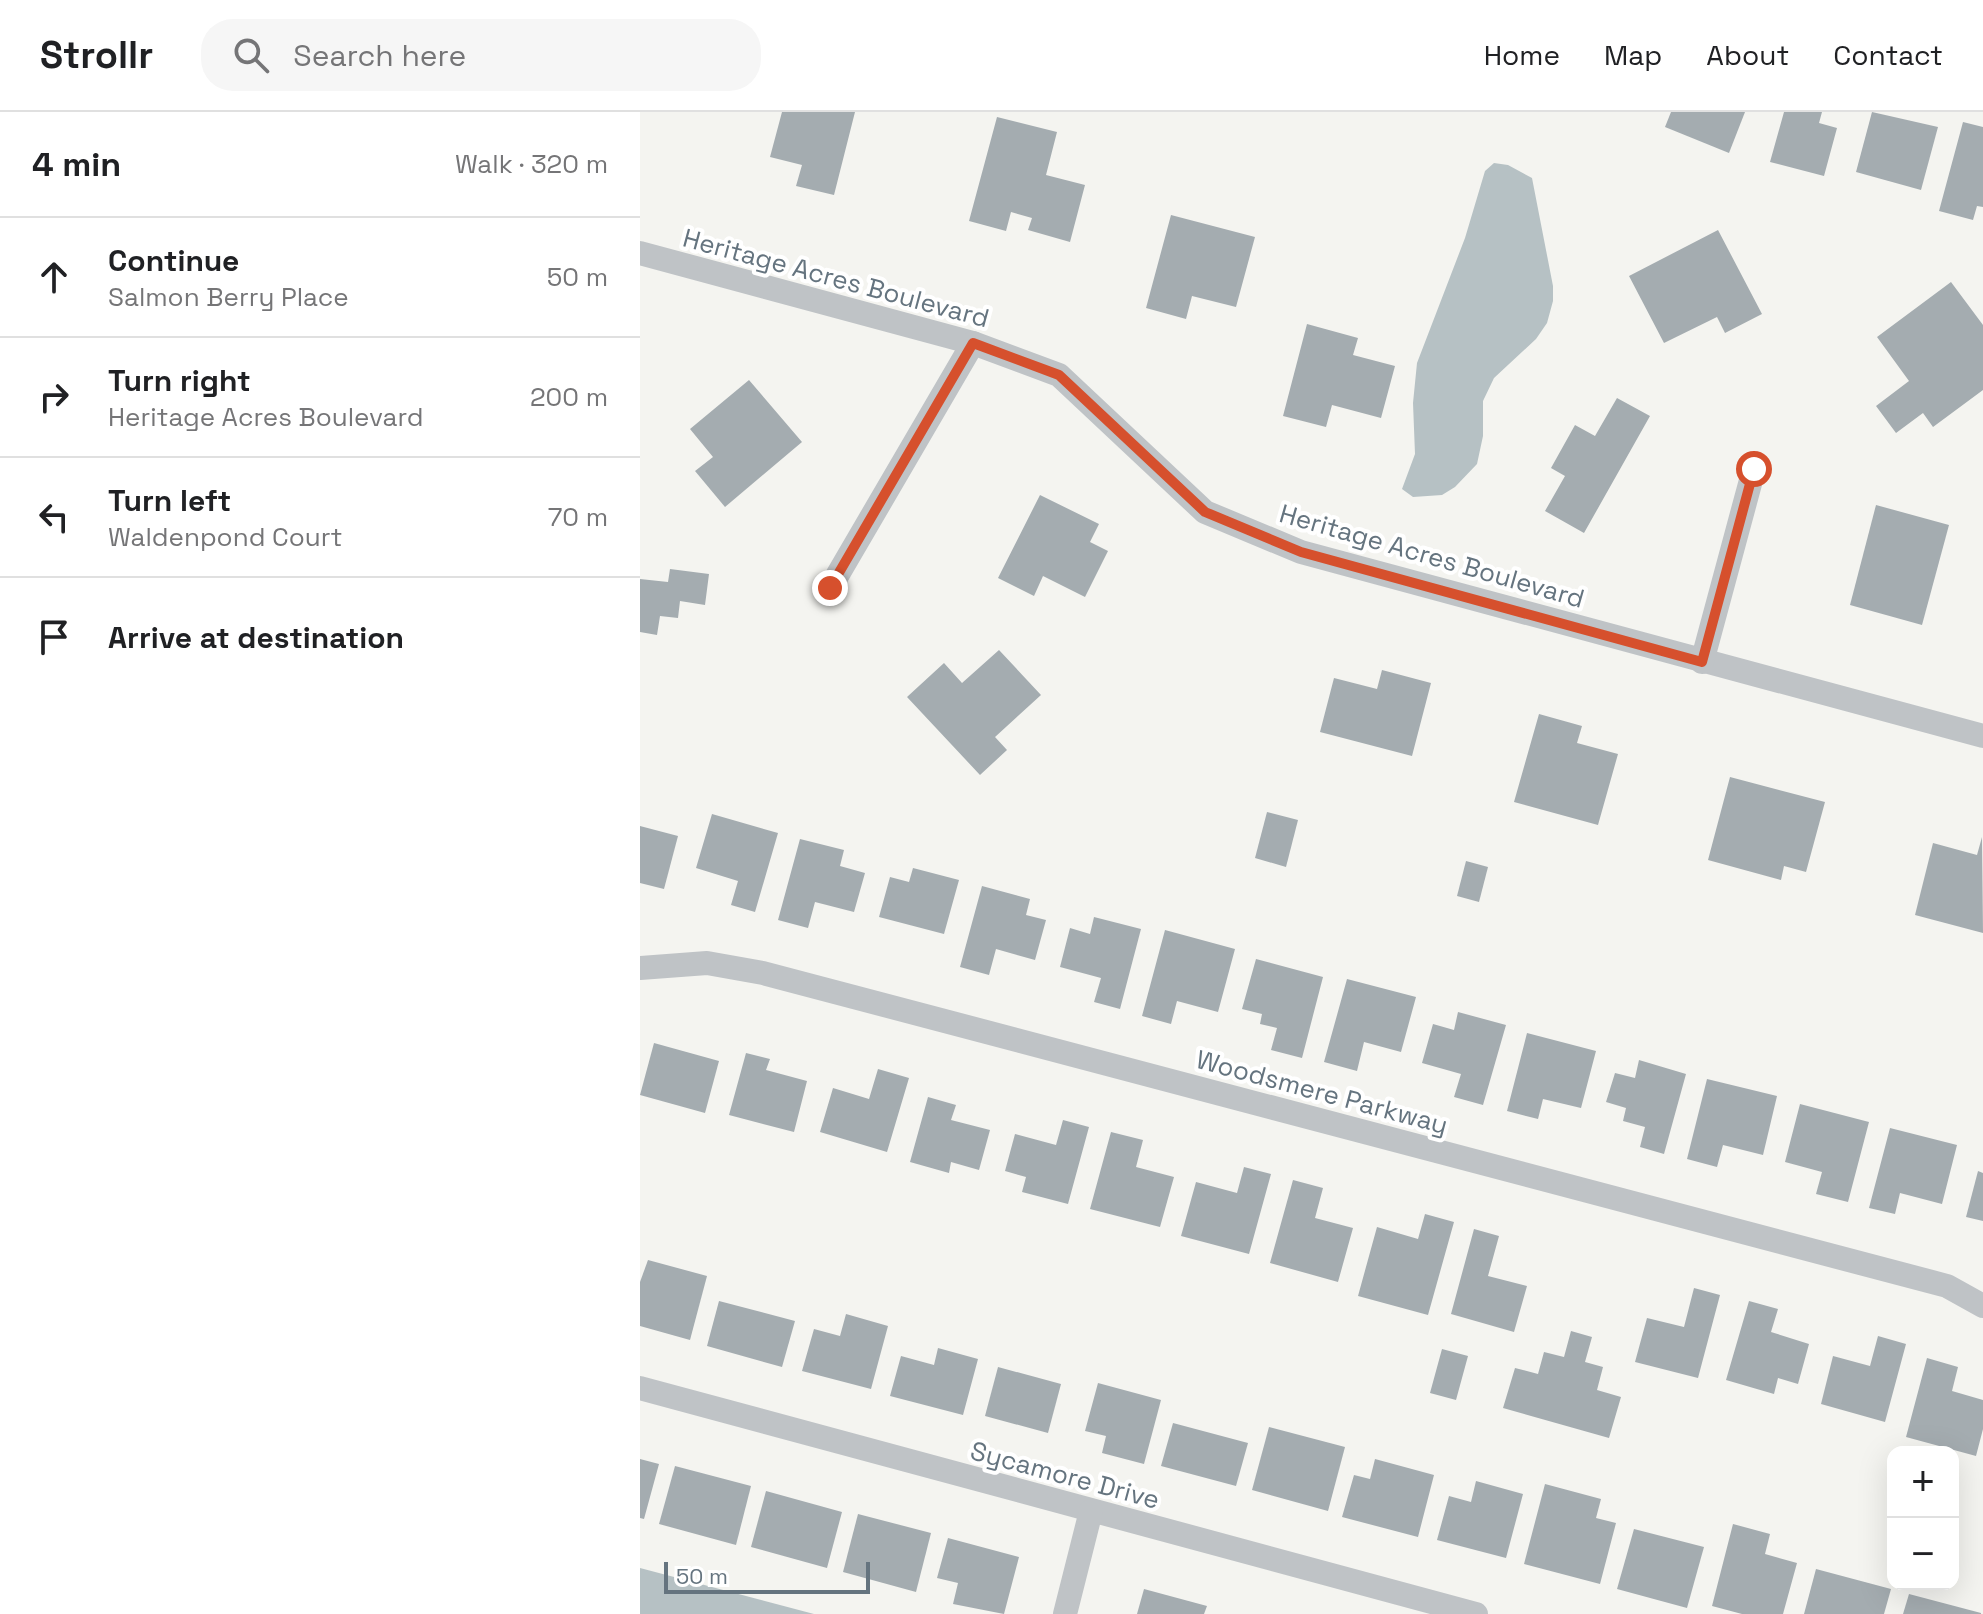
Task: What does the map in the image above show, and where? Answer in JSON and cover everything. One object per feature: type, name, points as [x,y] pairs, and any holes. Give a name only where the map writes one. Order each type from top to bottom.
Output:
[{"type":"street","name":"Heritage Acres Boulevard","points":[[640,253],[973,343],[1059,375],[1205,512],[1301,552],[1983,736]]},
{"type":"street","points":[[830,588],[973,343]]},
{"type":"street","points":[[1702,662],[1754,469]]},
{"type":"street","name":"Woodsmere Parkway","points":[[640,968],[707,963],[763,973],[1947,1286],[1983,1306]]},
{"type":"street","name":"Sycamore Drive","points":[[640,1388],[1476,1614]]},
{"type":"street","points":[[1065,1614],[1091,1511]]},
{"type":"shaded area","points":[[1494,163],[1508,165],[1532,178],[1553,286],[1553,301],[1547,323],[1536,339],[1494,378],[1483,401],[1483,436],[1477,464],[1455,487],[1442,495],[1413,497],[1402,489],[1415,454],[1413,403],[1417,363],[1465,238],[1485,171]]},
{"type":"shaded area","points":[[640,1568],[814,1614],[640,1614]]},
{"type":"building","points":[[782,112],[855,112],[834,195],[796,186],[802,165],[770,157]]},
{"type":"building","points":[[1671,112],[1745,112],[1729,153],[1665,127]]},
{"type":"building","points":[[1784,112],[1822,112],[1819,123],[1837,128],[1824,176],[1770,162]]},
{"type":"building","points":[[1872,112],[1938,127],[1921,190],[1856,172]]},
{"type":"building","points":[[997,117],[1057,132],[1046,175],[1085,185],[1070,242],[1028,230],[1032,218],[1011,212],[1006,231],[969,221]]},
{"type":"building","points":[[1963,122],[1983,127],[1983,207],[1977,206],[1973,220],[1939,211]]},
{"type":"building","points":[[1171,215],[1255,237],[1236,307],[1192,296],[1186,319],[1146,308]]},
{"type":"building","points":[[1718,230],[1762,314],[1725,333],[1717,317],[1664,343],[1629,276]]},
{"type":"building","points":[[1951,282],[1983,325],[1983,390],[1933,427],[1923,413],[1896,433],[1876,406],[1909,381],[1877,337]]},
{"type":"building","points":[[1307,324],[1358,338],[1353,355],[1395,366],[1381,418],[1332,405],[1326,427],[1283,416]]},
{"type":"building","points":[[749,380],[802,442],[725,507],[695,471],[713,457],[690,429]]},
{"type":"building","points":[[1617,398],[1650,416],[1584,533],[1545,511],[1565,476],[1551,468],[1575,425],[1595,436]]},
{"type":"building","points":[[1040,495],[1099,524],[1090,542],[1108,551],[1085,597],[1043,576],[1034,596],[998,578]]},
{"type":"building","points":[[1876,505],[1949,525],[1922,625],[1850,605]]},
{"type":"building","points":[[670,569],[709,574],[705,605],[680,601],[678,618],[660,616],[657,635],[640,632],[640,579],[668,582]]},
{"type":"building","points":[[999,650],[1041,695],[995,737],[1007,750],[980,775],[907,697],[944,663],[962,683]]},
{"type":"building","points":[[1382,670],[1431,683],[1412,756],[1320,732],[1334,678],[1377,689]]},
{"type":"building","points":[[1539,714],[1582,726],[1577,743],[1618,754],[1598,825],[1514,802]]},
{"type":"building","points":[[1730,777],[1825,802],[1806,872],[1784,866],[1781,880],[1708,860]]},
{"type":"building","points":[[1267,812],[1298,820],[1286,867],[1255,858]]},
{"type":"building","points":[[712,814],[778,833],[755,912],[731,905],[738,881],[696,868]]},
{"type":"building","points":[[640,826],[678,836],[664,889],[640,883]]},
{"type":"building","points":[[1982,837],[1983,933],[1915,915],[1933,843],[1977,855]]},
{"type":"building","points":[[800,839],[844,850],[840,866],[865,873],[854,912],[815,902],[808,928],[778,920]]},
{"type":"building","points":[[1466,861],[1488,867],[1479,902],[1457,896]]},
{"type":"building","points":[[913,868],[959,880],[944,934],[879,917],[890,877],[909,882]]},
{"type":"building","points":[[982,886],[1030,899],[1026,915],[1046,920],[1035,960],[996,949],[989,975],[960,967]]},
{"type":"building","points":[[1094,917],[1141,929],[1120,1009],[1094,1002],[1101,978],[1060,967],[1070,928],[1090,934]]},
{"type":"building","points":[[1165,930],[1235,949],[1218,1012],[1177,1001],[1171,1024],[1142,1016]]},
{"type":"building","points":[[1256,959],[1323,977],[1302,1058],[1271,1050],[1277,1028],[1260,1024],[1262,1014],[1242,1009]]},
{"type":"building","points":[[1347,979],[1416,997],[1401,1052],[1364,1042],[1357,1071],[1324,1062]]},
{"type":"building","points":[[1458,1012],[1506,1025],[1483,1105],[1454,1097],[1461,1074],[1422,1063],[1433,1024],[1454,1030]]},
{"type":"building","points":[[1527,1033],[1596,1051],[1581,1108],[1543,1099],[1538,1119],[1507,1111]]},
{"type":"building","points":[[654,1043],[719,1061],[705,1113],[640,1095]]},
{"type":"building","points":[[746,1053],[770,1059],[766,1070],[807,1081],[794,1132],[729,1115]]},
{"type":"building","points":[[1639,1060],[1686,1074],[1664,1154],[1640,1147],[1645,1127],[1623,1121],[1626,1108],[1606,1102],[1615,1073],[1635,1078]]},
{"type":"building","points":[[878,1069],[909,1078],[887,1152],[820,1132],[833,1088],[869,1099]]},
{"type":"building","points":[[1707,1079],[1777,1096],[1763,1155],[1723,1145],[1717,1167],[1687,1159]]},
{"type":"building","points":[[928,1097],[956,1105],[951,1120],[990,1130],[979,1170],[951,1162],[949,1173],[910,1162]]},
{"type":"building","points":[[1800,1104],[1869,1122],[1848,1202],[1816,1194],[1822,1172],[1785,1162]]},
{"type":"building","points":[[1063,1120],[1089,1127],[1068,1204],[1022,1192],[1026,1177],[1005,1171],[1015,1134],[1056,1145]]},
{"type":"building","points":[[1890,1128],[1957,1145],[1942,1204],[1900,1193],[1895,1214],[1869,1208]]},
{"type":"building","points":[[1111,1132],[1143,1140],[1136,1167],[1174,1177],[1160,1227],[1090,1209]]},
{"type":"building","points":[[1244,1167],[1271,1174],[1249,1254],[1181,1236],[1196,1182],[1237,1193]]},
{"type":"building","points":[[1978,1171],[1983,1173],[1983,1221],[1966,1217]]},
{"type":"building","points":[[1293,1180],[1323,1188],[1315,1218],[1353,1228],[1338,1282],[1270,1263]]},
{"type":"building","points":[[1425,1214],[1454,1222],[1428,1315],[1358,1296],[1377,1227],[1418,1239]]},
{"type":"building","points":[[1474,1229],[1499,1236],[1488,1276],[1527,1286],[1514,1332],[1451,1314]]},
{"type":"building","points":[[648,1260],[707,1276],[690,1340],[640,1326],[640,1282]]},
{"type":"building","points":[[1694,1288],[1720,1295],[1698,1378],[1635,1362],[1647,1318],[1684,1327]]},
{"type":"building","points":[[719,1301],[795,1321],[782,1367],[707,1346]]},
{"type":"building","points":[[1749,1301],[1778,1309],[1771,1332],[1809,1344],[1798,1384],[1778,1378],[1774,1394],[1726,1380]]},
{"type":"building","points":[[846,1314],[888,1326],[871,1389],[802,1371],[814,1329],[840,1336]]},
{"type":"building","points":[[1571,1331],[1592,1337],[1585,1362],[1603,1367],[1597,1390],[1621,1397],[1609,1438],[1503,1408],[1515,1368],[1538,1374],[1544,1352],[1564,1357]]},
{"type":"building","points":[[1878,1336],[1906,1344],[1885,1422],[1821,1404],[1833,1356],[1870,1366]]},
{"type":"building","points":[[938,1348],[978,1359],[963,1415],[890,1396],[901,1356],[934,1365]]},
{"type":"building","points":[[1442,1349],[1468,1356],[1456,1400],[1430,1393]]},
{"type":"building","points":[[1927,1358],[1958,1367],[1952,1391],[1983,1400],[1983,1429],[1976,1456],[1959,1451],[1959,1446],[1939,1446],[1906,1437]]},
{"type":"building","points":[[998,1367],[1061,1384],[1048,1433],[985,1416]]},
{"type":"building","points":[[1098,1383],[1161,1400],[1144,1464],[1102,1453],[1106,1436],[1085,1431]]},
{"type":"building","points":[[1173,1423],[1248,1443],[1236,1486],[1161,1466]]},
{"type":"building","points":[[1269,1427],[1345,1447],[1328,1511],[1252,1490]]},
{"type":"building","points":[[640,1459],[659,1464],[644,1519],[640,1518]]},
{"type":"building","points":[[1375,1459],[1434,1475],[1418,1537],[1342,1517],[1354,1475],[1370,1479]]},
{"type":"building","points":[[675,1466],[751,1486],[736,1545],[659,1524]]},
{"type":"building","points":[[1476,1481],[1523,1494],[1506,1558],[1437,1540],[1449,1496],[1471,1502]]},
{"type":"building","points":[[1545,1484],[1601,1499],[1596,1518],[1616,1523],[1600,1584],[1524,1564]]},
{"type":"building","points":[[766,1491],[842,1512],[827,1568],[751,1547]]},
{"type":"building","points":[[858,1514],[931,1533],[916,1592],[843,1572]]},
{"type":"building","points":[[1733,1524],[1770,1534],[1765,1554],[1797,1563],[1783,1614],[1742,1614],[1712,1606]]},
{"type":"building","points":[[1634,1529],[1704,1547],[1687,1608],[1617,1589]]},
{"type":"building","points":[[948,1538],[1019,1557],[1004,1614],[953,1604],[958,1583],[937,1578]]},
{"type":"building","points":[[1816,1569],[1891,1590],[1884,1614],[1804,1614]]},
{"type":"building","points":[[1144,1589],[1207,1606],[1204,1614],[1137,1614]]},
{"type":"building","points":[[1909,1594],[1981,1613],[1981,1614],[1903,1614]]},
{"type":"route","points":[[830,588],[973,343],[1059,375],[1205,512],[1301,552],[1702,662],[1754,469]]}]
